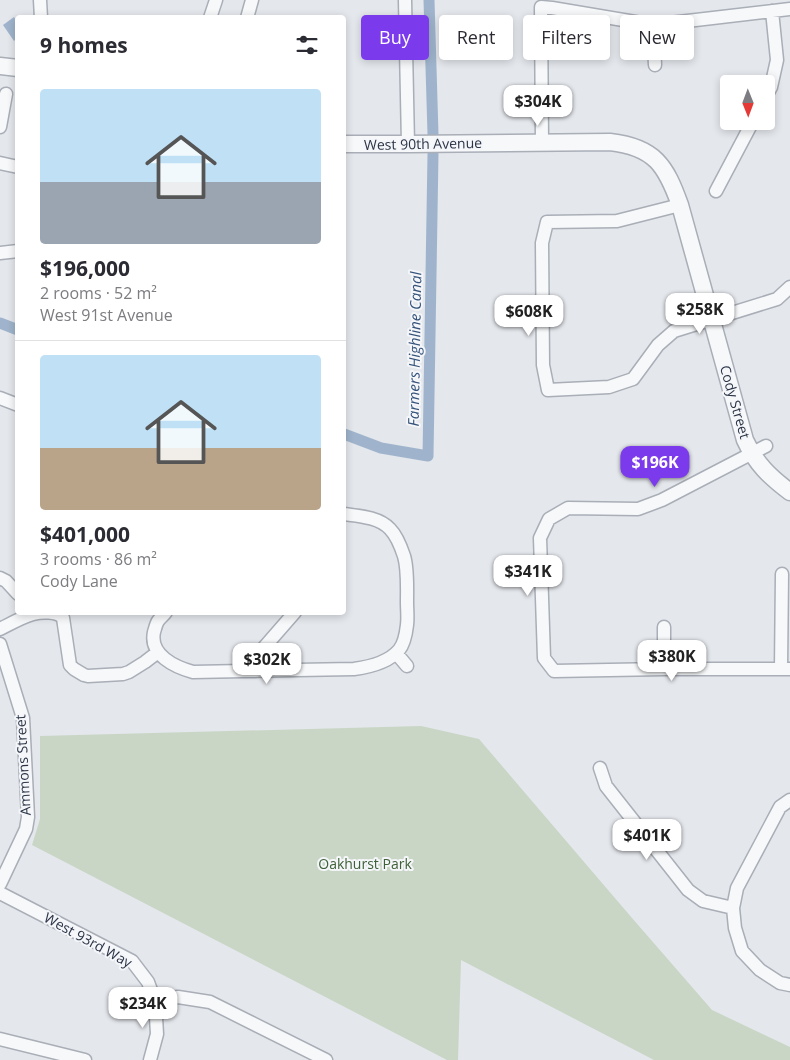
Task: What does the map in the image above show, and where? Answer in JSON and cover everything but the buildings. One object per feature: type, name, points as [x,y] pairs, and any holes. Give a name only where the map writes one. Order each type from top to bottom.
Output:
[{"type":"street","points":[[40,0],[41,15]]},
{"type":"street","points":[[211,15],[216,0]]},
{"type":"street","points":[[249,15],[252,0]]},
{"type":"street","points":[[405,0],[408,144]]},
{"type":"street","points":[[542,143],[541,7],[620,19]]},
{"type":"street","points":[[694,20],[790,9]]},
{"type":"street","points":[[772,11],[777,60],[774,75]]},
{"type":"street","points":[[655,60],[655,65]]},
{"type":"street","points":[[0,66],[15,68]]},
{"type":"street","points":[[0,127],[6,94]]},
{"type":"street","points":[[716,191],[748,130]]},
{"type":"street","name":"West 90th Avenue","points":[[346,144],[610,142],[626,144],[639,148],[653,157],[663,167],[672,181],[680,205]]},
{"type":"street","points":[[0,163],[15,166]]},
{"type":"street","points":[[680,205],[617,222],[547,222],[542,242],[543,365],[548,390],[609,387],[633,379],[658,345],[674,331],[777,299],[790,287]]},
{"type":"street","name":"Cody Street","points":[[680,205],[746,440],[752,454],[760,465],[772,478],[790,492]]},
{"type":"street","points":[[0,254],[15,251]]},
{"type":"street","points":[[0,398],[15,404]]},
{"type":"street","points":[[766,446],[662,500],[638,509],[568,508],[549,519],[540,538],[544,658],[554,671],[786,668],[782,574]]},
{"type":"street","points":[[163,615],[158,621],[154,634],[153,642],[158,652],[164,659],[175,666],[193,672],[354,669],[366,668],[391,657],[403,643],[407,625],[407,586],[404,558],[396,536],[389,528],[379,521],[346,514]]},
{"type":"street","points":[[0,578],[15,591]]},
{"type":"street","points":[[0,629],[29,615]]},
{"type":"street","points":[[60,615],[63,618],[70,665],[84,675],[123,674],[145,662],[158,652]]},
{"type":"street","points":[[256,671],[261,651],[292,615]]},
{"type":"street","points":[[664,627],[664,669]]},
{"type":"street","name":"Ammons Street","points":[[0,644],[23,718],[28,817],[26,828],[0,884]]},
{"type":"street","points":[[391,657],[407,666]]},
{"type":"street","points":[[600,768],[606,786],[688,890],[704,901],[733,908]]},
{"type":"street","points":[[790,800],[780,807],[737,888],[733,908],[735,928],[742,951],[760,970],[780,983],[790,985]]},
{"type":"street","name":"West 93rd Way","points":[[0,893],[132,961],[148,982],[155,1001],[157,1034],[150,1060]]},
{"type":"street","points":[[155,1001],[178,997],[210,1002],[326,1060]]},
{"type":"street","points":[[0,1039],[85,1060]]},
{"type":"green space","name":"Oakhurst Park","points":[[421,726],[479,739],[712,1010],[790,1047],[790,1060],[654,1060],[461,960],[458,1060],[447,1060],[32,845],[40,819],[40,736]]},
{"type":"water","points":[[14,17],[14,41],[3,25]]},
{"type":"waterway","name":"Farmers Highline Canal","points":[[429,0],[433,134]]},
{"type":"waterway","name":"Farmers Highline Canal","points":[[346,435],[381,448],[428,456],[433,154]]},
{"type":"waterway","name":"Farmers Highline Canal","points":[[0,323],[15,329]]}]
